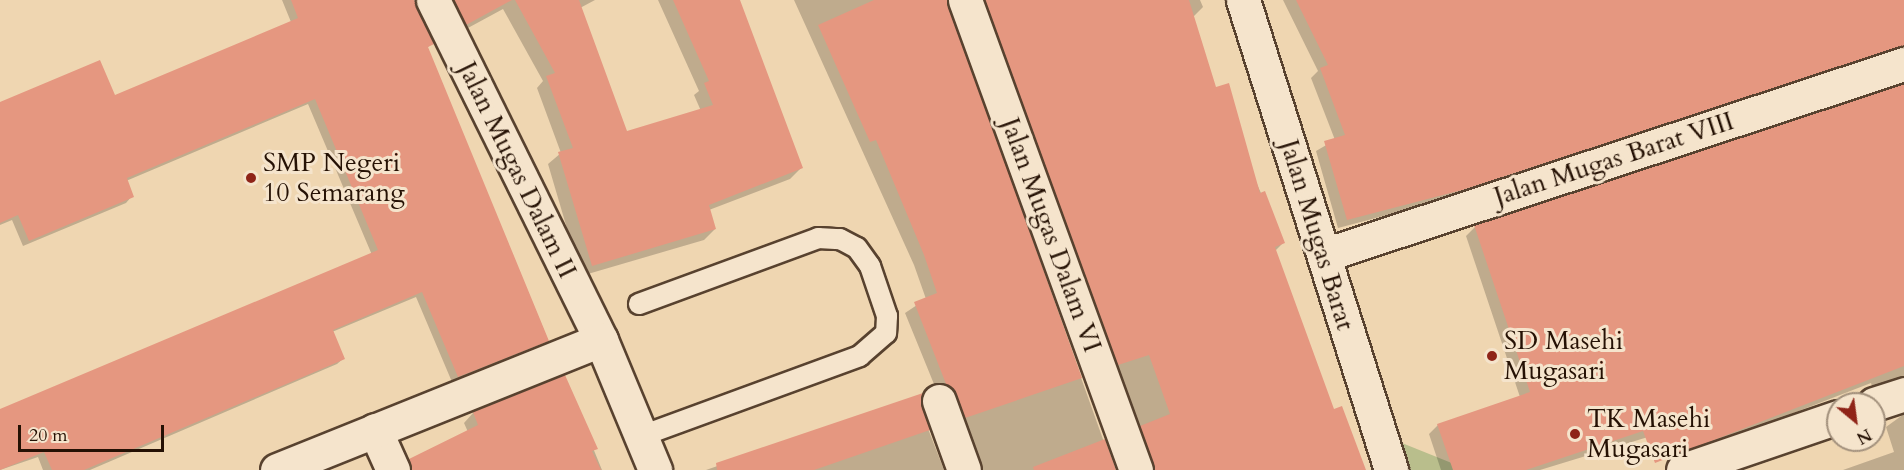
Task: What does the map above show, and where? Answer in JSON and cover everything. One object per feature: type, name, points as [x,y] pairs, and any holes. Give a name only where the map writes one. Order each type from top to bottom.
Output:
[{"type":"street","name":"Jalan Mugas Dalam II","points":[[433,0],[601,340],[655,470]]},
{"type":"street","name":"Jalan Mugas Dalam VI","points":[[965,0],[1136,470]]},
{"type":"street","name":"Jalan Mugas Barat","points":[[1243,0],[1391,470]]},
{"type":"street","name":"Jalan Mugas Barat VIII","points":[[1324,255],[1904,64]]},
{"type":"street","points":[[277,470],[601,340]]},
{"type":"street","points":[[1886,400],[1904,394]]},
{"type":"street","points":[[939,401],[964,470]]},
{"type":"street","points":[[1683,470],[1826,421]]},
{"type":"street","points":[[375,430],[393,470]]},
{"type":"lane","points":[[639,304],[818,238],[840,239],[857,248],[870,266],[887,316],[886,333],[860,356],[641,436]]},
{"type":"green space","points":[[1392,439],[1469,470],[1401,470]]},
{"type":"building","points":[[291,0],[414,0],[434,44],[428,47],[549,341],[458,377],[422,292],[333,330],[345,359],[84,470],[52,470],[44,452],[0,470],[0,409],[378,250],[315,99],[127,178],[134,197],[29,241],[18,215],[0,223],[0,102],[100,60],[115,95],[298,18]]},
{"type":"building","points":[[454,0],[512,0],[466,25]]},
{"type":"building","points":[[515,0],[579,0],[627,131],[713,105],[704,83],[709,81],[673,0],[740,0],[803,168],[709,205],[716,229],[592,266],[558,152],[573,148],[546,76],[555,73]]},
{"type":"building","points":[[874,0],[947,0],[1082,378],[965,418],[956,394],[946,384],[914,302],[937,293],[924,255],[876,140],[870,142],[818,25]]},
{"type":"building","points":[[985,0],[1189,0],[1216,87],[1229,83],[1260,193],[1265,191],[1285,243],[1275,247],[1334,409],[1342,406],[1366,470],[1154,470],[1140,426],[1170,414],[1149,355],[1118,365]]},
{"type":"building","points":[[1296,0],[1904,0],[1904,46],[1462,190],[1347,220],[1324,141],[1345,135],[1320,68],[1328,65]]},
{"type":"building","points":[[1904,84],[1904,366],[1837,392],[1826,392],[1826,396],[1655,463],[1643,431],[1526,470],[1453,470],[1437,424],[1530,392],[1474,225]]},
{"type":"building","points":[[565,375],[598,449],[592,451],[601,470],[411,470],[409,459],[478,425],[473,412]]},
{"type":"building","points":[[923,393],[930,430],[814,470],[717,470],[716,463]]},
{"type":"building","points":[[1105,439],[1116,470],[1034,470],[1033,467]]},
{"type":"place","name":"SMP Negeri 10 Semarang","points":[[251,178]]},
{"type":"place","name":"SD Masehi Mugasari","points":[[1492,356]]},
{"type":"place","name":"TK Masehi Mugasari","points":[[1575,434]]}]
